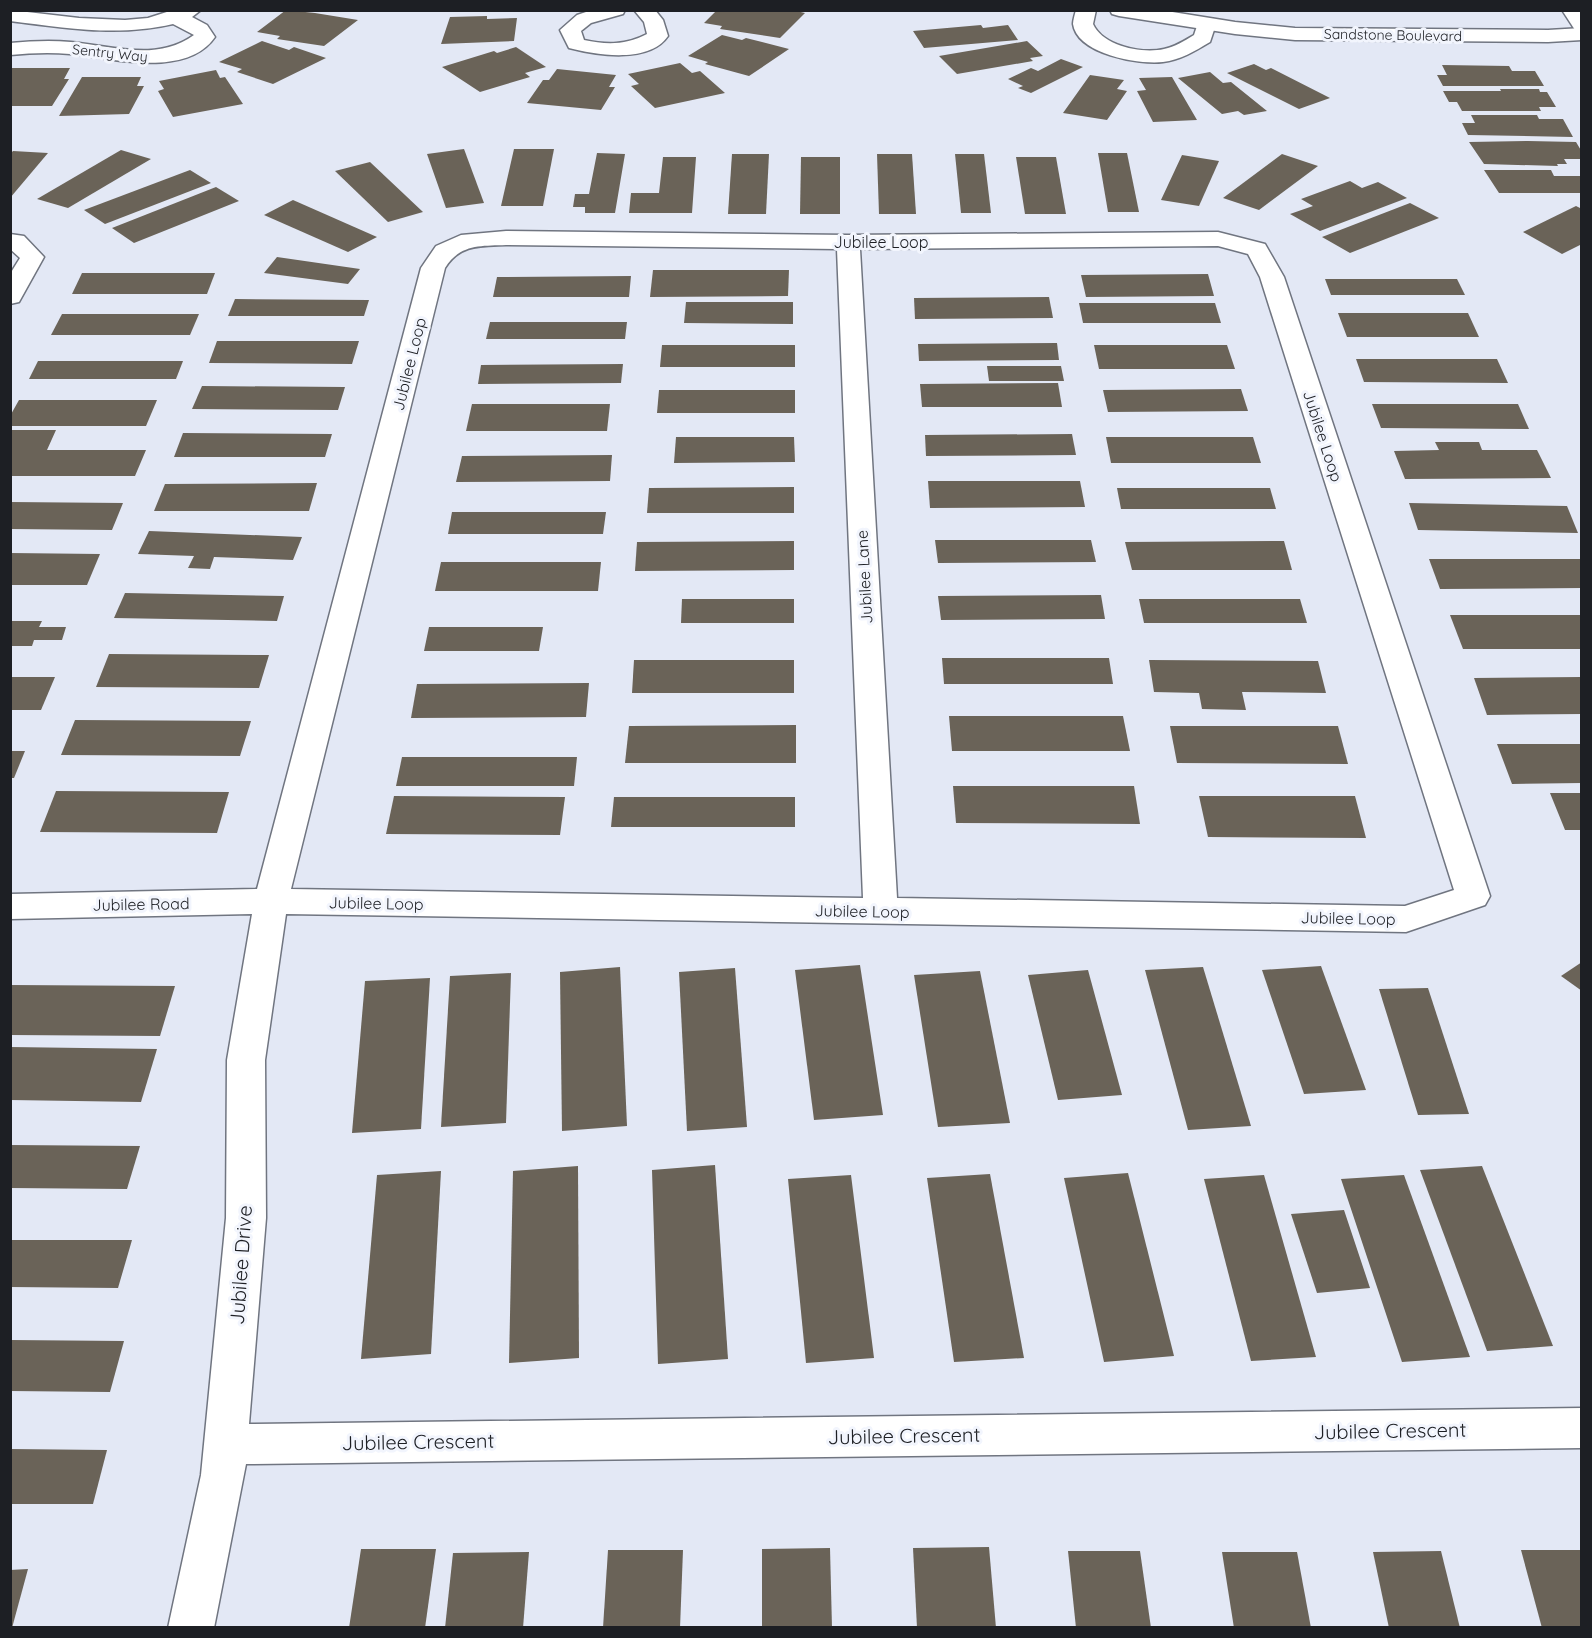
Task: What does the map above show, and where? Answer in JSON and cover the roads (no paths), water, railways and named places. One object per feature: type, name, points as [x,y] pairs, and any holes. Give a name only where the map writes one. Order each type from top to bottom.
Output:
[{"type":"street","points":[[616,10],[584,19],[570,30],[576,44],[607,52],[641,47],[658,36],[653,20],[643,10]]},
{"type":"street","points":[[1086,10],[1083,24],[1088,34],[1116,51],[1138,55],[1161,56],[1180,51],[1203,38],[1206,24]]},
{"type":"street","points":[[1571,10],[1581,26]]},
{"type":"street","name":"Sandstone Boulevard","points":[[1131,11],[1206,24],[1317,34],[1548,36],[1581,34]]},
{"type":"street","name":"Sentry Way","points":[[10,15],[110,27],[134,26],[184,14],[202,30],[205,37],[189,48],[164,57],[145,58],[78,49],[10,49]]},
{"type":"street","name":"Jubilee Loop","points":[[506,238],[848,242],[1218,239],[1257,249],[1272,277],[1473,896],[1406,919],[271,901],[433,268],[444,251],[469,240],[506,238]]},
{"type":"street","points":[[10,297],[32,257],[13,241]]},
{"type":"street","name":"Jubilee Lane","points":[[848,242],[881,912]]},
{"type":"street","name":"Jubilee Road","points":[[10,907],[271,901]]},
{"type":"street","name":"Jubilee Drive","points":[[190,1628],[223,1475],[227,1444],[246,1218],[246,1060],[271,901]]},
{"type":"street","name":"Jubilee Crescent","points":[[227,1444],[1581,1428]]}]
